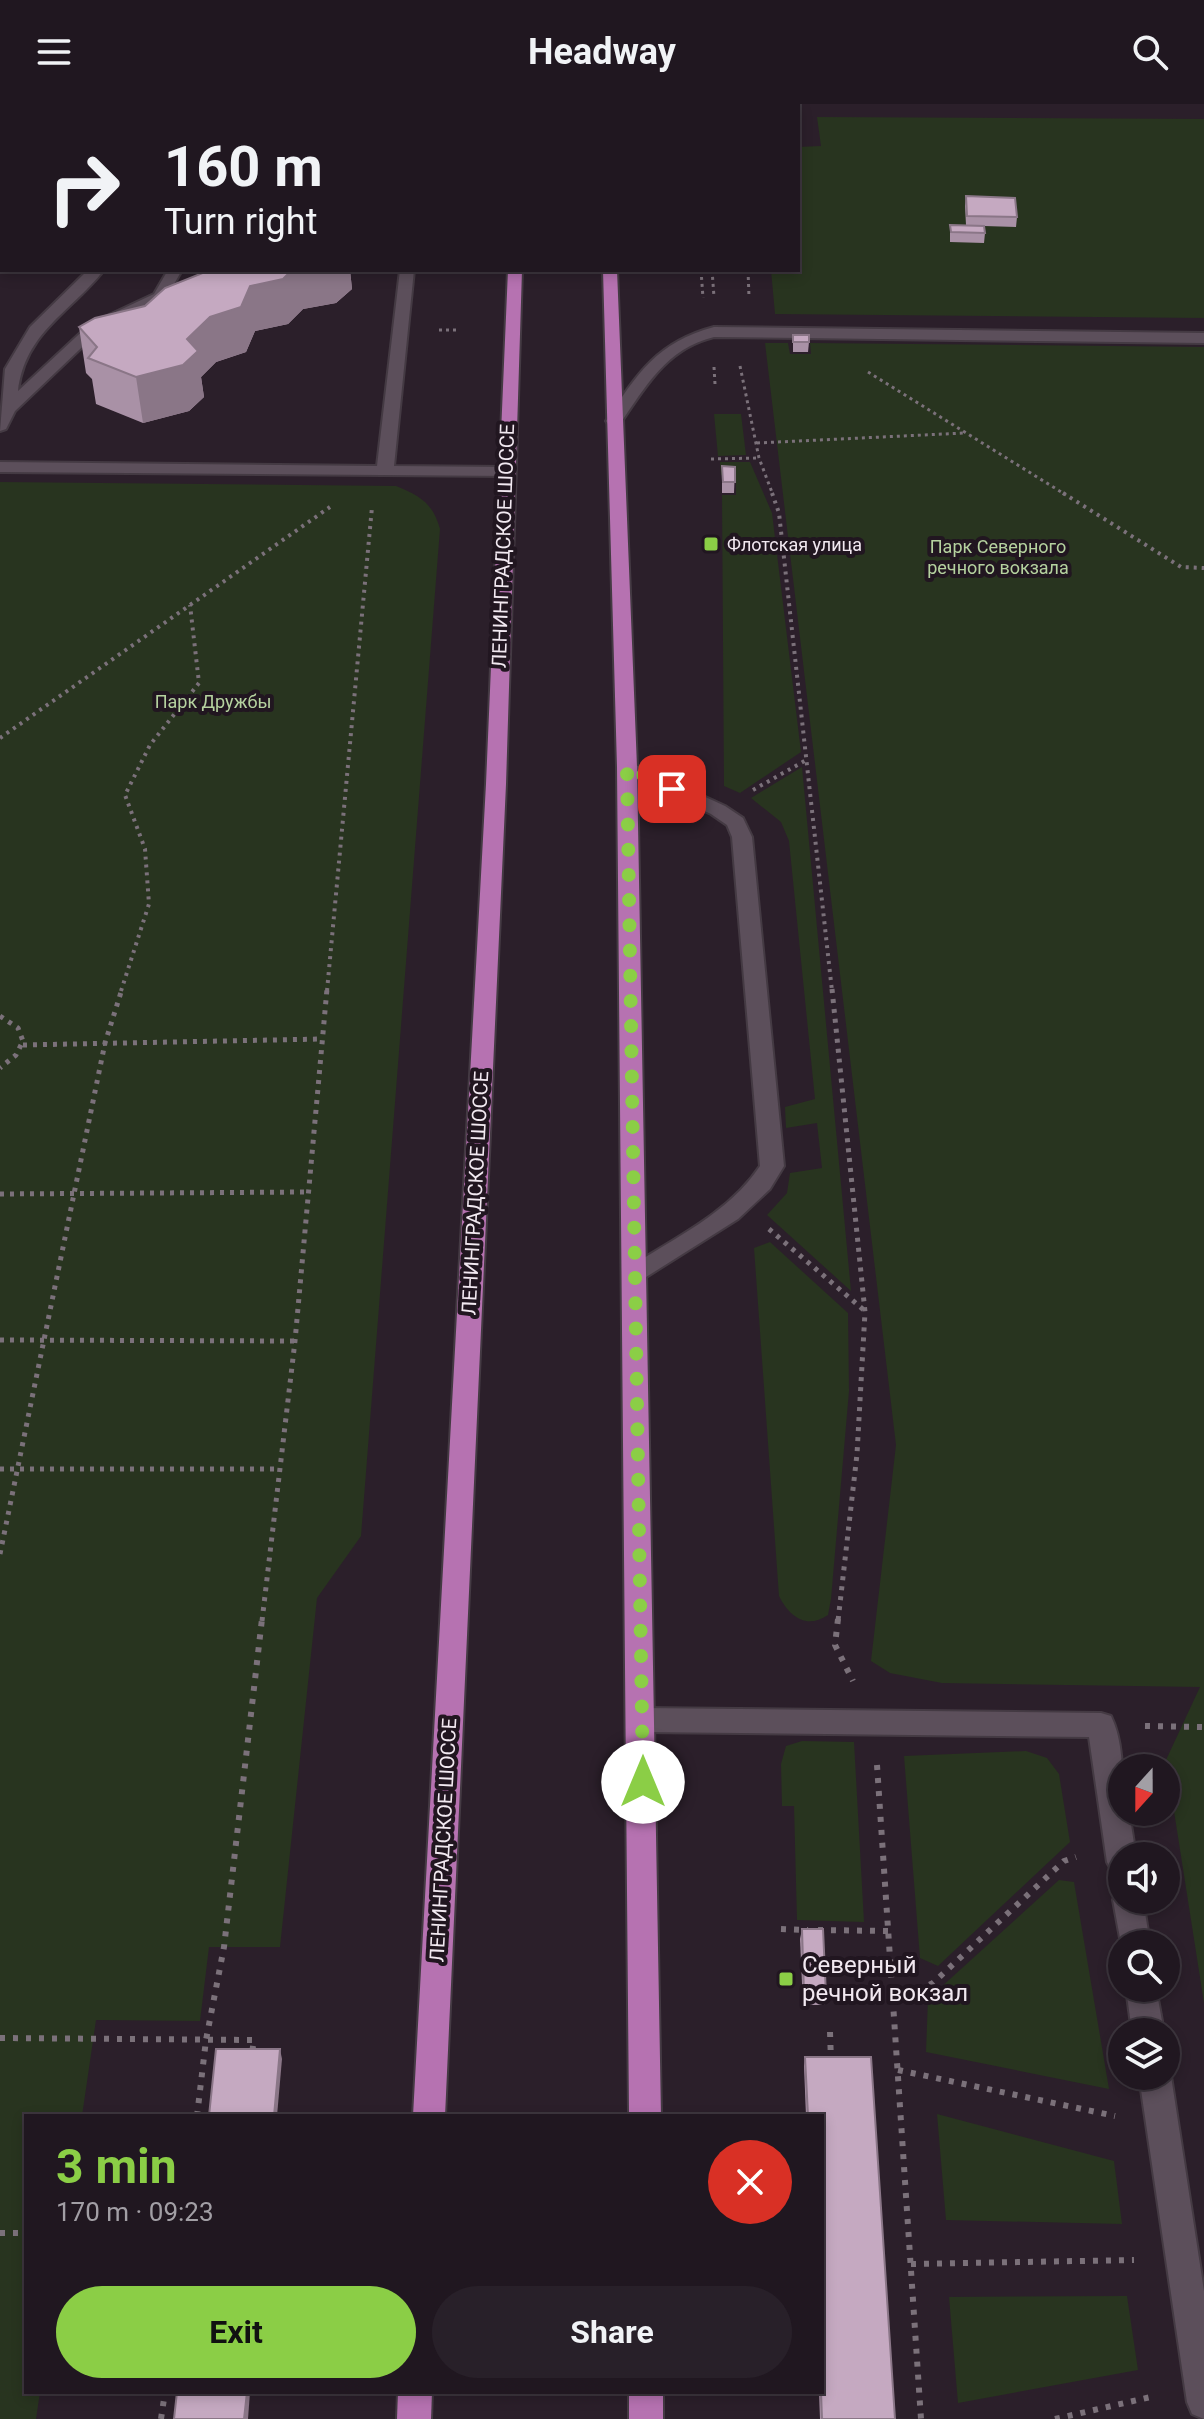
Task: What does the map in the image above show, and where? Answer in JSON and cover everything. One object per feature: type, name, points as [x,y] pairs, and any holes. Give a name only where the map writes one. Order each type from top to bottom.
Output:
[{"type":"main road","name":"ЛЕНИНГРАДСКОЕ ШОССЕ","points":[[429,2114],[496,784],[505,472],[515,272]]},
{"type":"main road","points":[[610,272],[627,767],[645,2114]]},
{"type":"main road","points":[[414,2419],[415,2394]]},
{"type":"main road","points":[[646,2394],[646,2419]]},
{"type":"street","points":[[0,426],[8,409],[13,369],[35,330],[95,272]]},
{"type":"street","points":[[8,409],[95,327],[160,297],[174,272]]},
{"type":"street","points":[[385,471],[407,272]]},
{"type":"street","points":[[614,421],[658,358],[691,337],[714,332],[1204,338]]},
{"type":"street","points":[[0,467],[505,472]]},
{"type":"street","points":[[627,767],[718,810],[736,822],[742,837],[772,1166],[764,1183],[740,1204],[635,1275]]},
{"type":"street","points":[[642,1720],[1101,1725],[1119,1842]]},
{"type":"street","points":[[1157,2090],[1203,2394]]},
{"type":"path","points":[[701,272],[704,311]]},
{"type":"path","points":[[822,333],[860,367],[1181,567],[1204,568]]},
{"type":"path","points":[[738,357],[759,458],[779,513],[808,759],[865,1312],[858,1440],[835,1645]]},
{"type":"path","points":[[757,443],[966,433]]},
{"type":"path","points":[[711,459],[759,458]]},
{"type":"path","points":[[0,738],[328,507],[343,507]]},
{"type":"path","points":[[197,2114],[206,2040],[224,1947],[295,1341],[373,507],[358,507]]},
{"type":"path","points":[[0,1554],[105,1043],[149,904],[145,849],[125,795],[150,745],[199,683],[190,605]]},
{"type":"path","points":[[718,810],[808,759]]},
{"type":"path","points":[[0,1016],[13,1021],[23,1032],[23,1045],[15,1058],[0,1068]]},
{"type":"path","points":[[23,1045],[322,1039]]},
{"type":"path","points":[[0,1194],[307,1192]]},
{"type":"path","points":[[740,1204],[865,1312]]},
{"type":"path","points":[[0,1340],[295,1341]]},
{"type":"path","points":[[0,1469],[279,1469]]},
{"type":"path","points":[[874,1723],[921,2419]]},
{"type":"path","points":[[1101,1725],[1204,1727]]},
{"type":"path","points":[[894,2001],[933,1983],[1064,1861],[1108,1855]]},
{"type":"path","points":[[781,1929],[888,1931]]},
{"type":"path","points":[[830,2032],[832,2066]]},
{"type":"path","points":[[0,2038],[254,2040],[251,2059]]},
{"type":"path","points":[[898,2070],[1163,2127]]},
{"type":"path","points":[[0,2233],[24,2233]]},
{"type":"path","points":[[911,2264],[1183,2260]]},
{"type":"path","points":[[161,2419],[165,2394]]},
{"type":"path","points":[[1055,2419],[1203,2394]]},
{"type":"green space","points":[[817,117],[1204,119],[1204,318],[775,314],[771,272],[800,272],[800,147],[821,146]]},
{"type":"green space","name":"Парк Северного речного вокзала","points":[[765,343],[788,343],[790,354],[811,354],[810,343],[1204,347],[1204,2003],[1176,1826],[1180,1826],[1180,1754],[1169,1754],[1200,1687],[942,1683],[890,1673],[871,1661],[896,1445]]},
{"type":"green space","points":[[714,414],[741,414],[746,455],[718,456]]},
{"type":"green space","points":[[720,462],[750,462],[772,513],[801,752],[740,793],[724,786],[722,495],[736,495],[736,476],[721,475]]},
{"type":"green space","name":"Парк Дружбы","points":[[0,482],[396,486],[424,502],[434,513],[440,529],[361,1536],[317,1598],[280,1947],[209,1947],[200,2021],[96,2020],[82,2114],[24,2114],[24,2394],[40,2394],[36,2419],[0,2419]]},
{"type":"green space","points":[[802,767],[851,1291],[767,1215],[787,1193],[790,1173],[822,1168],[817,1123],[786,1128],[785,1107],[815,1099],[789,841],[781,822],[751,798]]},
{"type":"green space","points":[[770,1242],[848,1313],[849,1391],[831,1599],[828,1615],[812,1621],[793,1615],[779,1596],[754,1248]]},
{"type":"green space","points":[[802,1741],[854,1742],[864,1922],[797,1920],[794,1806],[782,1806],[781,1764],[786,1746]]},
{"type":"green space","points":[[1026,1751],[1047,1758],[1059,1774],[1070,1842],[938,1966],[920,1958],[904,1756]]},
{"type":"green space","points":[[1059,1880],[1074,1882],[1108,2089],[926,2052],[928,1999]]},
{"type":"green space","points":[[937,2114],[1114,2161],[1122,2224],[946,2220]]},
{"type":"green space","points":[[1127,2296],[1138,2370],[958,2403],[949,2297]]},
{"type":"building","points":[[966,196],[1015,198],[1017,217],[967,216]]},
{"type":"building","points":[[950,225],[984,226],[985,233],[951,232]]},
{"type":"building","points":[[205,272],[290,272],[283,279],[250,286],[241,307],[210,317],[187,339],[198,351],[183,365],[136,377],[88,358],[97,347],[79,327],[95,318],[145,306],[165,288]]},
{"type":"building","points":[[793,335],[809,335],[809,342],[793,342]]},
{"type":"building","points":[[722,466],[735,467],[735,482],[723,482]]},
{"type":"building","points":[[802,1929],[823,1929],[826,1995],[804,1995]]},
{"type":"building","points":[[216,2049],[280,2049],[274,2114],[209,2114]]},
{"type":"building","points":[[805,2057],[871,2057],[895,2419],[822,2419],[824,2114],[808,2114]]},
{"type":"building","points":[[177,2394],[247,2394],[244,2419],[174,2419]]},
{"type":"place","name":"Флотская улица","points":[[711,544]]},
{"type":"place","name":"Северный речной вокзал","points":[[786,1979]]},
{"type":"route","points":[[643,1782],[627,767],[672,789]]}]
